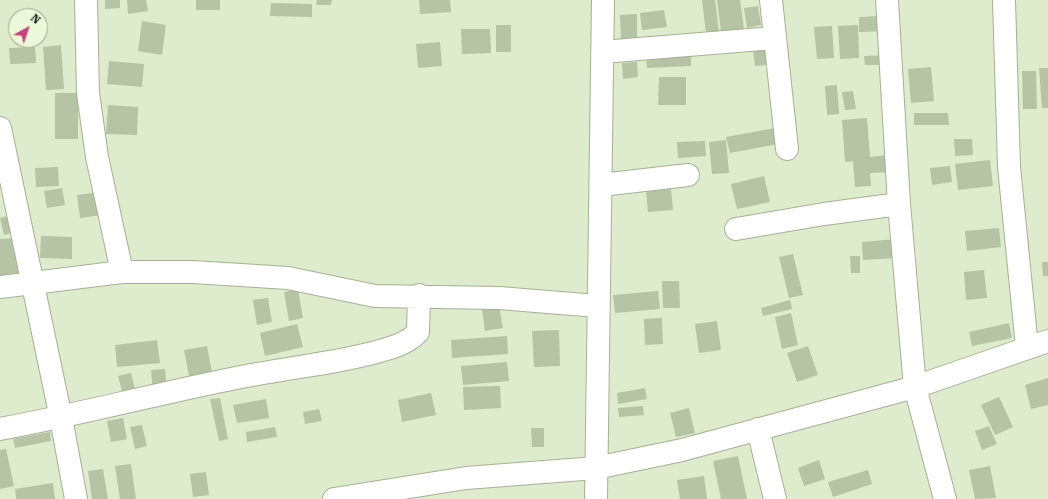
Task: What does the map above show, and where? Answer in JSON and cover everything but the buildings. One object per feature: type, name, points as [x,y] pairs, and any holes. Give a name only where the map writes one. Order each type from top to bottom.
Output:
[{"type":"street","points":[[86,0],[88,93],[97,157],[122,272]]},
{"type":"street","points":[[596,499],[597,306],[601,185],[603,0]]},
{"type":"street","points":[[771,0],[787,149]]},
{"type":"street","points":[[887,0],[899,204],[915,387],[945,499]]},
{"type":"street","points":[[1004,0],[1009,167],[1027,347]]},
{"type":"street","points":[[602,52],[774,38]]},
{"type":"street","points":[[0,128],[31,282],[61,418],[76,499]]},
{"type":"street","points":[[601,185],[688,175]]},
{"type":"street","points":[[736,229],[824,214],[899,204]]},
{"type":"street","points":[[0,287],[122,272],[193,272],[288,278],[375,296],[419,295],[499,298],[597,306]]},
{"type":"street","points":[[0,429],[61,418],[240,377],[356,357],[400,345],[418,332],[419,295]]},
{"type":"street","points":[[334,499],[360,497],[466,478],[596,468],[682,450],[915,387],[1048,341]]},
{"type":"street","points":[[758,429],[775,499]]}]
